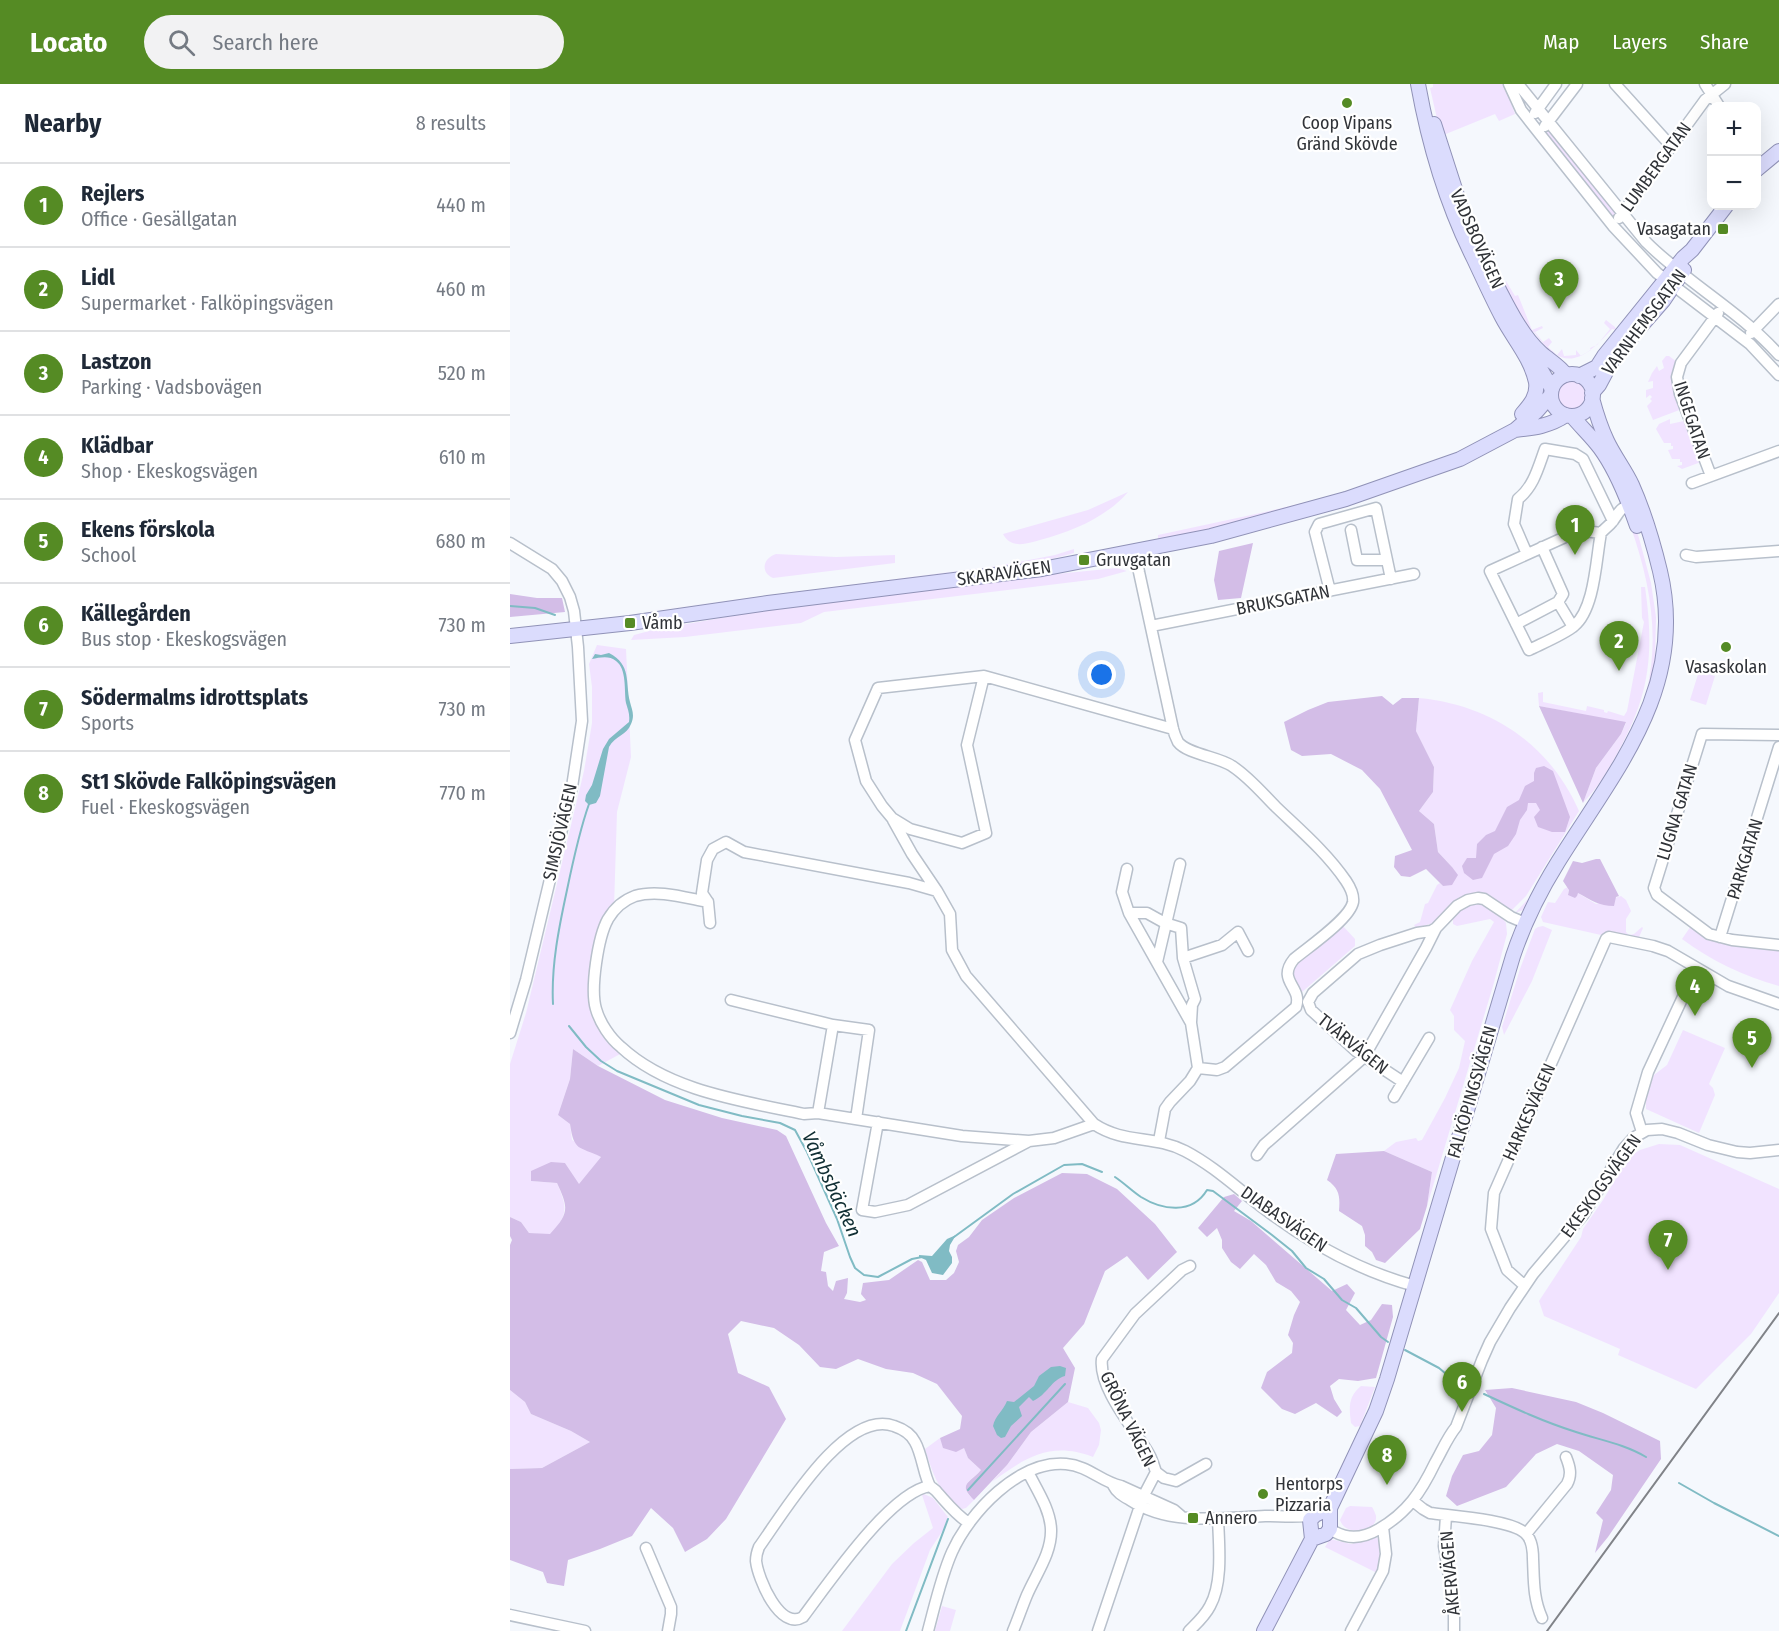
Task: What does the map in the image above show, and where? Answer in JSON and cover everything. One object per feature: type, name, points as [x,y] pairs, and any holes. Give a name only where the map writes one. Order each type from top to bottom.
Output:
[{"type":"main road","name":"VADSBOVÄGEN","points":[[1418,84],[1433,156],[1452,212],[1502,317],[1525,355],[1535,381],[1536,391],[1530,406],[1520,416],[1522,429]]},
{"type":"main road","name":"VADSBOVÄGEN","points":[[1425,84],[1432,117],[1462,212],[1487,267],[1507,305],[1531,342],[1541,353],[1573,375]]},
{"type":"main road","points":[[1761,166],[1778,153]]},
{"type":"main road","name":"VARNHEMSGATAN","points":[[1573,375],[1583,365],[1604,356],[1669,283],[1678,271],[1683,258],[1692,250],[1723,210]]},
{"type":"main road","name":"VARNHEMSGATAN","points":[[1590,400],[1614,357],[1663,301],[1669,283]]},
{"type":"main road","name":"VADSBOVÄGEN","points":[[1525,355],[1537,363],[1551,392]]},
{"type":"main road","points":[[1573,375],[1588,382],[1590,400],[1582,413],[1565,414],[1555,407],[1551,392],[1557,380],[1573,375]]},
{"type":"main road","name":"SKARAVÄGEN","points":[[1522,429],[1551,392]]},
{"type":"main road","name":"FALKÖPINGSVÄGEN","points":[[1590,400],[1607,442],[1624,468],[1634,510]]},
{"type":"main road","name":"FALKÖPINGSVÄGEN","points":[[1264,1631],[1321,1524],[1376,1411],[1509,967],[1525,923],[1556,864],[1626,757],[1640,730],[1659,681],[1666,617],[1660,572],[1634,510],[1601,449],[1565,414]]},
{"type":"main road","name":"SKARAVÄGEN","points":[[510,636],[630,623],[768,603],[1042,569],[1211,536],[1346,499],[1460,459],[1535,423],[1565,414]]},
{"type":"street","points":[[1509,84],[1521,110],[1529,121],[1613,226],[1669,283],[1745,340],[1779,375]]},
{"type":"street","points":[[1518,84],[1646,242],[1678,271],[1754,330],[1779,355]]},
{"type":"street","points":[[1529,121],[1556,84]]},
{"type":"street","points":[[1539,133],[1577,84]]},
{"type":"street","points":[[1615,84],[1671,146]]},
{"type":"street","name":"LUMBERGATAN","points":[[1613,226],[1671,146],[1708,89],[1725,84]]},
{"type":"street","points":[[1708,89],[1716,102]]},
{"type":"street","points":[[1745,340],[1779,304]]},
{"type":"street","name":"INGEGATAN","points":[[1711,476],[1680,394],[1677,377],[1681,363],[1723,306]]},
{"type":"street","points":[[1527,554],[1514,524],[1516,507],[1518,499],[1528,491],[1545,449],[1575,454],[1583,459],[1613,521]]},
{"type":"street","points":[[1692,483],[1779,451]]},
{"type":"street","points":[[1330,591],[1315,532],[1319,524],[1376,508],[1391,579]]},
{"type":"street","points":[[1600,533],[1584,531],[1574,534],[1490,571],[1529,650],[1573,627],[1580,618],[1591,595],[1597,567],[1600,533],[1613,521],[1618,512],[1634,510]]},
{"type":"street","points":[[1351,530],[1358,560],[1387,560]]},
{"type":"street","name":"SIMSJÖVÄGEN","points":[[510,543],[552,569],[562,581],[570,597],[574,610],[582,722],[572,786],[526,980],[510,1033]]},
{"type":"street","points":[[1516,624],[1558,602],[1563,594],[1542,547]]},
{"type":"street","points":[[1136,550],[1173,729],[1179,743],[1226,762],[1247,778],[1308,838],[1339,872],[1350,888],[1353,902],[1349,912],[1288,966],[1286,975],[1298,998],[1303,1002]]},
{"type":"street","points":[[1686,555],[1696,557],[1779,551]]},
{"type":"street","name":"BRUKSGATAN","points":[[1151,626],[1414,574]]},
{"type":"street","points":[[1558,602],[1573,627]]},
{"type":"street","points":[[708,903],[674,896],[645,894],[625,901],[608,920],[595,969],[596,1009],[605,1029],[620,1047],[640,1063],[664,1076],[708,1093],[804,1114],[818,1113],[962,1136],[1029,1141],[1054,1138],[1094,1124],[966,976],[952,950],[950,914],[892,818],[866,781],[855,740],[878,688],[984,676],[1173,729]]},
{"type":"street","points":[[892,818],[910,829],[962,843],[986,833],[967,745],[984,676]]},
{"type":"street","name":"LUGNA GATAN","points":[[1720,937],[1703,930],[1657,896],[1654,885],[1702,734],[1779,735]]},
{"type":"street","name":"PARKGATAN","points":[[1720,937],[1779,747]]},
{"type":"street","points":[[710,923],[708,903],[702,893],[707,860],[713,849],[726,842],[744,852],[909,883],[938,891]]},
{"type":"street","points":[[1156,962],[1180,864]]},
{"type":"street","points":[[1127,869],[1122,892],[1129,913],[1191,1023]]},
{"type":"street","points":[[1198,1068],[1217,1070],[1225,1067],[1358,954],[1380,945],[1431,931],[1457,906],[1468,900],[1478,898],[1490,902],[1511,917],[1525,923]]},
{"type":"street","points":[[1129,913],[1148,913],[1181,928],[1183,958],[1194,999],[1191,1023],[1198,1068],[1190,1081],[1165,1109],[1159,1141]]},
{"type":"street","points":[[1257,1155],[1264,1144],[1365,1057],[1436,928]]},
{"type":"street","points":[[1183,958],[1222,945],[1238,932],[1248,951]]},
{"type":"street","points":[[1720,937],[1779,945]]},
{"type":"street","name":"HARKESVÄGEN","points":[[1525,1286],[1507,1270],[1492,1231],[1494,1193],[1602,945],[1607,938],[1653,946],[1668,951],[1696,969]]},
{"type":"street","points":[[1696,969],[1746,994],[1779,1004]]},
{"type":"street","name":"EKESKOGSVÄGEN","points":[[1321,1524],[1349,1538],[1357,1538],[1383,1527],[1406,1510],[1413,1501],[1449,1435],[1461,1402],[1469,1390],[1490,1342],[1525,1286],[1583,1215],[1624,1148],[1642,1132],[1636,1113],[1648,1072],[1696,969]]},
{"type":"street","points":[[731,1000],[833,1025],[868,1030],[856,1119]]},
{"type":"street","name":"TVÄRVÄGEN","points":[[1303,1002],[1365,1057],[1403,1082]]},
{"type":"street","points":[[818,1113],[833,1025]]},
{"type":"street","name":"TVÄRVÄGEN","points":[[1394,1097],[1429,1038]]},
{"type":"street","points":[[878,1122],[862,1210],[875,1212],[908,1206],[1029,1141]]},
{"type":"street","name":"DIABASVÄGEN","points":[[1094,1124],[1114,1135],[1159,1141],[1185,1151],[1226,1178],[1267,1210],[1331,1252],[1361,1268],[1415,1286]]},
{"type":"street","points":[[1642,1132],[1654,1128],[1662,1129],[1708,1145],[1737,1152],[1759,1153],[1779,1150]]},
{"type":"street","name":"GRÖNA VÄGEN","points":[[1141,1502],[1156,1472],[1149,1455],[1126,1421],[1104,1378],[1101,1368],[1102,1359],[1135,1314],[1182,1270],[1190,1266]]},
{"type":"street","points":[[930,1486],[904,1499],[879,1520],[798,1621],[792,1622],[786,1619],[775,1609],[758,1568],[759,1547],[822,1461],[866,1427],[889,1424],[902,1429],[916,1443],[930,1486],[969,1523]]},
{"type":"street","points":[[1526,1533],[1567,1484],[1570,1471],[1566,1457]]},
{"type":"street","points":[[1156,1472],[1164,1478],[1176,1481],[1206,1464]]},
{"type":"street","name":"GRÖNA VÄGEN","points":[[928,1631],[951,1553],[969,1523],[991,1498],[1013,1481],[1039,1467],[1073,1465],[1094,1473],[1113,1485],[1121,1486],[1141,1502],[1174,1510],[1181,1516],[1218,1519],[1293,1515],[1321,1524]]},
{"type":"street","points":[[1013,1631],[1050,1544],[1051,1528],[1045,1508],[1028,1472]]},
{"type":"street","points":[[1413,1501],[1426,1511],[1507,1524],[1526,1533],[1533,1552],[1534,1594],[1542,1617]]},
{"type":"street","points":[[1098,1631],[1141,1502]]},
{"type":"street","name":"ÅKERVÄGEN","points":[[1446,1515],[1444,1546],[1454,1608],[1454,1631]]},
{"type":"street","points":[[1189,1631],[1204,1615],[1215,1594],[1219,1556],[1218,1519]]},
{"type":"street","points":[[1351,1631],[1383,1570],[1386,1554],[1383,1527]]},
{"type":"street","points":[[646,1548],[671,1609],[668,1631]]},
{"type":"street","points":[[510,1615],[585,1631]]},
{"type":"shaded area","points":[[1433,84],[1504,84],[1515,114],[1499,121],[1495,114],[1441,136],[1430,88]]},
{"type":"shaded area","points":[[1549,129],[1617,212],[1616,217],[1613,218],[1544,132]]},
{"type":"shaded area","points":[[1506,281],[1515,296],[1518,295],[1532,330],[1542,326],[1543,328],[1535,332],[1543,342],[1549,338],[1552,342],[1548,347],[1557,355],[1544,345],[1534,332],[1530,333],[1520,319],[1504,283]]},
{"type":"shaded area","points":[[1606,320],[1616,330],[1612,329],[1600,342],[1610,329],[1604,323]]},
{"type":"shaded area","points":[[1562,349],[1564,356],[1576,355],[1576,350],[1581,356],[1564,358],[1557,355]]},
{"type":"shaded area","points":[[1666,356],[1677,362],[1682,409],[1653,420],[1647,406],[1652,401],[1650,399],[1652,397],[1650,395],[1646,398],[1646,390],[1653,388],[1653,381],[1648,382],[1657,366],[1659,371],[1664,368],[1662,361]]},
{"type":"shaded area","points":[[1571,381],[1581,385],[1585,395],[1581,405],[1571,409],[1561,405],[1557,395],[1561,385]]},
{"type":"shaded area","points":[[1684,418],[1701,462],[1682,469],[1677,466],[1682,465],[1680,459],[1672,459],[1668,450],[1673,449],[1673,446],[1671,443],[1664,443],[1656,429],[1659,424],[1670,419],[1670,424],[1684,421]]},
{"type":"shaded area","points":[[1128,492],[1110,509],[1064,533],[1024,544],[1010,542],[1003,534],[1088,510]]},
{"type":"shaded area","points":[[1323,498],[1220,527],[1158,540],[1158,535]]},
{"type":"shaded area","points":[[1630,525],[1639,538],[1651,583],[1656,617],[1655,662],[1647,697],[1636,728],[1616,765],[1574,827],[1526,907],[1515,913],[1528,899],[1572,827],[1619,757],[1638,719],[1646,692],[1653,637],[1646,581]]},
{"type":"shaded area","points":[[1253,543],[1241,598],[1218,600],[1214,580],[1219,551]]},
{"type":"shaded area","points":[[1074,549],[1074,553],[1048,560],[593,618],[997,566]]},
{"type":"shaded area","points":[[776,554],[836,557],[895,555],[895,563],[773,578],[766,572],[765,565],[768,559]]},
{"type":"shaded area","points":[[1117,568],[1127,571],[1098,579],[824,612],[801,623],[685,637],[631,640],[634,635],[653,630],[743,614]]},
{"type":"shaded area","points":[[1641,587],[1645,587],[1649,635],[1649,656],[1642,697],[1635,718],[1613,761],[1583,803],[1596,768],[1621,734],[1626,723],[1539,706],[1538,693],[1543,692],[1543,702],[1586,711],[1587,706],[1624,716],[1627,711],[1644,622]]},
{"type":"shaded area","points":[[510,594],[537,598],[562,598],[565,612],[510,617]]},
{"type":"shaded area","points":[[597,645],[626,649],[631,757],[617,812],[614,907],[590,970],[590,1011],[603,1033],[622,1053],[598,1066],[573,1049],[570,1079],[558,1115],[570,1124],[572,1140],[601,1157],[579,1185],[565,1163],[531,1181],[557,1183],[563,1198],[564,1210],[561,1221],[550,1235],[529,1233],[521,1222],[510,1217],[510,1064],[526,1013],[584,771],[592,723],[592,687],[589,664]]},
{"type":"shaded area","points":[[1699,671],[1715,676],[1706,705],[1690,700]]},
{"type":"shaded area","points":[[1382,696],[1393,705],[1402,698],[1419,698],[1416,731],[1434,767],[1433,792],[1419,811],[1434,824],[1438,852],[1458,875],[1452,885],[1443,886],[1426,869],[1410,877],[1401,876],[1394,867],[1395,856],[1412,850],[1380,789],[1362,770],[1331,754],[1302,756],[1291,750],[1284,722],[1328,702]]},
{"type":"shaded area","points":[[1419,698],[1471,709],[1516,732],[1552,766],[1567,787],[1579,811],[1526,896],[1510,912],[1493,899],[1447,909],[1433,923],[1416,928],[1414,925],[1420,922],[1425,904],[1428,903],[1437,885],[1440,883],[1443,886],[1452,867],[1438,852],[1434,824],[1419,811],[1433,792],[1434,767],[1416,731]]},
{"type":"shaded area","points":[[1539,706],[1626,722],[1621,734],[1596,768],[1583,803]]},
{"type":"shaded area","points":[[1544,766],[1553,771],[1570,817],[1565,832],[1552,832],[1538,827],[1534,817],[1540,810],[1536,803],[1528,803],[1516,834],[1508,846],[1494,854],[1482,878],[1473,880],[1464,873],[1462,866],[1467,858],[1476,858],[1477,844],[1486,835],[1495,831],[1507,807],[1519,800],[1525,786],[1534,781],[1536,768]]},
{"type":"shaded area","points":[[1600,859],[1619,896],[1616,897],[1614,906],[1599,904],[1578,893],[1575,898],[1568,895],[1569,890],[1563,881],[1573,861],[1582,863]]},
{"type":"shaded area","points":[[1568,887],[1568,894],[1578,893],[1596,904],[1621,896],[1626,900],[1631,911],[1626,919],[1626,932],[1629,935],[1634,934],[1642,927],[1639,937],[1608,932],[1601,935],[1543,922],[1541,917],[1548,902],[1555,903],[1564,889]]},
{"type":"shaded area","points":[[1473,903],[1486,904],[1498,913],[1506,923],[1507,934],[1427,1206],[1432,1172],[1384,1151],[1396,1142],[1416,1138],[1418,1141],[1422,1140],[1459,1068],[1465,1041],[1454,1030],[1454,1016],[1450,1010],[1472,961],[1494,922],[1490,919],[1457,926],[1453,924],[1453,915]]},
{"type":"shaded area","points":[[1343,926],[1355,939],[1355,946],[1302,992],[1293,980],[1292,966]]},
{"type":"shaded area","points":[[1543,926],[1552,930],[1532,981],[1504,1035],[1502,1027],[1520,969],[1535,929]]},
{"type":"shaded area","points":[[1691,926],[1709,940],[1779,948],[1779,986],[1728,967],[1693,947],[1682,939]]},
{"type":"shaded area","points":[[1683,1030],[1725,1048],[1709,1084],[1715,1095],[1699,1133],[1646,1109],[1646,1095],[1654,1075],[1667,1065]]},
{"type":"shaded area","points":[[573,1049],[598,1066],[665,1100],[722,1118],[777,1130],[786,1136],[839,1246],[824,1252],[821,1271],[826,1272],[828,1286],[833,1291],[836,1281],[848,1278],[847,1293],[844,1299],[860,1302],[866,1300],[861,1294],[863,1283],[889,1280],[918,1260],[922,1262],[930,1280],[946,1280],[954,1273],[959,1262],[956,1251],[958,1245],[969,1237],[982,1220],[1014,1198],[1062,1173],[1087,1174],[1117,1189],[1155,1224],[1177,1252],[1148,1280],[1127,1256],[1105,1271],[1084,1324],[1063,1348],[1075,1368],[1068,1402],[1031,1432],[1007,1465],[974,1500],[966,1487],[981,1470],[968,1458],[964,1448],[956,1452],[943,1448],[940,1438],[960,1429],[962,1416],[937,1384],[913,1373],[886,1369],[858,1359],[836,1369],[820,1367],[799,1345],[774,1328],[741,1321],[728,1334],[738,1373],[769,1387],[786,1419],[726,1519],[707,1539],[685,1552],[673,1528],[651,1508],[632,1536],[568,1560],[564,1586],[547,1583],[543,1572],[510,1560],[510,1469],[542,1468],[590,1442],[531,1414],[525,1402],[510,1390],[510,1245],[512,1240],[510,1217],[521,1222],[529,1233],[550,1234],[564,1215],[565,1204],[557,1183],[531,1181],[531,1171],[551,1162],[565,1163],[579,1184],[601,1157],[579,1147],[573,1139],[570,1124],[558,1115],[570,1079]]},
{"type":"shaded area","points":[[1659,1144],[1680,1145],[1779,1189],[1779,1293],[1751,1334],[1696,1389],[1618,1355],[1620,1349],[1544,1316],[1539,1301],[1629,1157],[1640,1150]]},
{"type":"shaded area","points":[[1384,1151],[1432,1172],[1427,1206],[1420,1229],[1385,1263],[1376,1260],[1365,1246],[1362,1226],[1339,1211],[1338,1194],[1327,1180],[1336,1154]]},
{"type":"shaded area","points":[[1234,1194],[1242,1201],[1234,1211],[1251,1221],[1332,1291],[1347,1284],[1355,1293],[1346,1310],[1360,1325],[1371,1320],[1382,1304],[1392,1305],[1393,1317],[1376,1378],[1358,1381],[1339,1379],[1330,1386],[1334,1399],[1342,1412],[1337,1417],[1316,1403],[1295,1414],[1282,1409],[1261,1388],[1267,1372],[1292,1353],[1293,1343],[1288,1335],[1300,1302],[1291,1291],[1276,1282],[1266,1265],[1254,1254],[1240,1269],[1231,1262],[1222,1248],[1222,1240],[1217,1228],[1207,1237],[1198,1228],[1224,1197]]},
{"type":"shaded area","points":[[1361,1386],[1375,1387],[1360,1426],[1355,1427],[1351,1423],[1350,1403]]},
{"type":"shaded area","points":[[1512,1388],[1576,1402],[1660,1441],[1661,1459],[1595,1553],[1603,1520],[1596,1513],[1611,1490],[1613,1475],[1579,1451],[1557,1444],[1536,1454],[1506,1487],[1457,1506],[1446,1496],[1452,1476],[1463,1455],[1479,1451],[1492,1435],[1496,1408],[1485,1390]]},
{"type":"shaded area","points":[[510,1390],[525,1402],[531,1414],[590,1442],[542,1468],[510,1469]]},
{"type":"shaded area","points":[[1068,1402],[1088,1408],[1099,1423],[1101,1430],[1099,1445],[1093,1457],[1078,1452],[1052,1451],[1016,1465],[992,1482],[1031,1432]]},
{"type":"shaded area","points":[[940,1438],[944,1448],[964,1448],[968,1458],[981,1470],[967,1484],[966,1491],[974,1500],[966,1508],[962,1509],[954,1504],[942,1491],[931,1466],[925,1449]]},
{"type":"shaded area","points":[[922,1495],[933,1498],[948,1517],[943,1530],[930,1550],[900,1631],[842,1631],[892,1564],[933,1528]]},
{"type":"shaded area","points":[[1350,1506],[1372,1507],[1376,1516],[1372,1526],[1355,1531],[1343,1526],[1340,1520],[1346,1508]]},
{"type":"shaded area","points":[[1376,1537],[1382,1546],[1382,1559],[1377,1573],[1325,1547],[1330,1539],[1351,1544]]},
{"type":"shaded area","points":[[942,1606],[956,1610],[950,1631],[935,1631]]},
{"type":"water","points":[[609,653],[621,663],[626,674],[633,718],[627,731],[614,740],[609,747],[600,796],[596,803],[589,805],[585,801],[586,795],[592,785],[603,749],[609,739],[629,722],[620,665],[610,658],[592,659],[595,654]]},
{"type":"water","points":[[956,1235],[949,1251],[952,1263],[943,1275],[932,1273],[926,1260],[919,1255],[932,1256],[947,1239]]},
{"type":"water","points":[[1051,1367],[1066,1368],[1065,1376],[1033,1401],[1029,1397],[1019,1407],[1022,1416],[1011,1426],[1005,1437],[1001,1438],[997,1435],[993,1426],[994,1422],[1007,1401],[1014,1402],[1034,1386],[1039,1376]]},
{"type":"waterway","points":[[510,606],[535,608],[555,615]]},
{"type":"waterway","name":"Våmbsbäcken","points":[[553,1004],[554,961],[559,932],[576,847],[589,804]]},
{"type":"waterway","name":"Våmbsbäcken","points":[[569,1026],[586,1047],[601,1061],[617,1071],[699,1105],[780,1123],[795,1130],[837,1219],[855,1268],[864,1275],[878,1277],[912,1259],[922,1257]]},
{"type":"waterway","name":"Våmbsbäcken","points":[[954,1237],[1013,1194],[1064,1165],[1082,1164],[1102,1172]]},
{"type":"waterway","points":[[1115,1177],[1141,1197],[1167,1207],[1185,1207],[1201,1198],[1207,1190],[1213,1191],[1292,1251],[1306,1268],[1324,1279],[1342,1300],[1356,1308],[1388,1342]]},
{"type":"waterway","points":[[1405,1350],[1439,1368],[1452,1379]]},
{"type":"waterway","points":[[968,1490],[1065,1384]]},
{"type":"waterway","points":[[1484,1394],[1552,1424],[1621,1445],[1646,1457]]},
{"type":"waterway","points":[[1679,1483],[1779,1536]]},
{"type":"waterway","points":[[906,1631],[948,1519]]},
{"type":"railway","points":[[1547,1631],[1779,1313]]},
{"type":"place","name":"Coop Vipans Gränd Skövde","points":[[1347,103]]},
{"type":"place","name":"Vasagatan","points":[[1723,229]]},
{"type":"place","name":"Lastzon","points":[[1559,309]]},
{"type":"place","name":"Rejlers","points":[[1575,555]]},
{"type":"place","name":"Gruvgatan","points":[[1084,560]]},
{"type":"place","name":"Våmb","points":[[630,623]]},
{"type":"place","name":"Vasaskolan","points":[[1726,647]]},
{"type":"place","name":"Lidl","points":[[1619,671]]},
{"type":"place","name":"Klädbar","points":[[1695,1016]]},
{"type":"place","name":"Ekens förskola","points":[[1752,1068]]},
{"type":"place","name":"Södermalms idrottsplats","points":[[1668,1270]]},
{"type":"place","name":"Källegården","points":[[1462,1412]]},
{"type":"place","name":"St1 Skövde Falköpingsvägen","points":[[1387,1485]]},
{"type":"place","name":"Hentorps Pizzaria","points":[[1263,1494]]},
{"type":"place","name":"Annero","points":[[1193,1518]]}]
